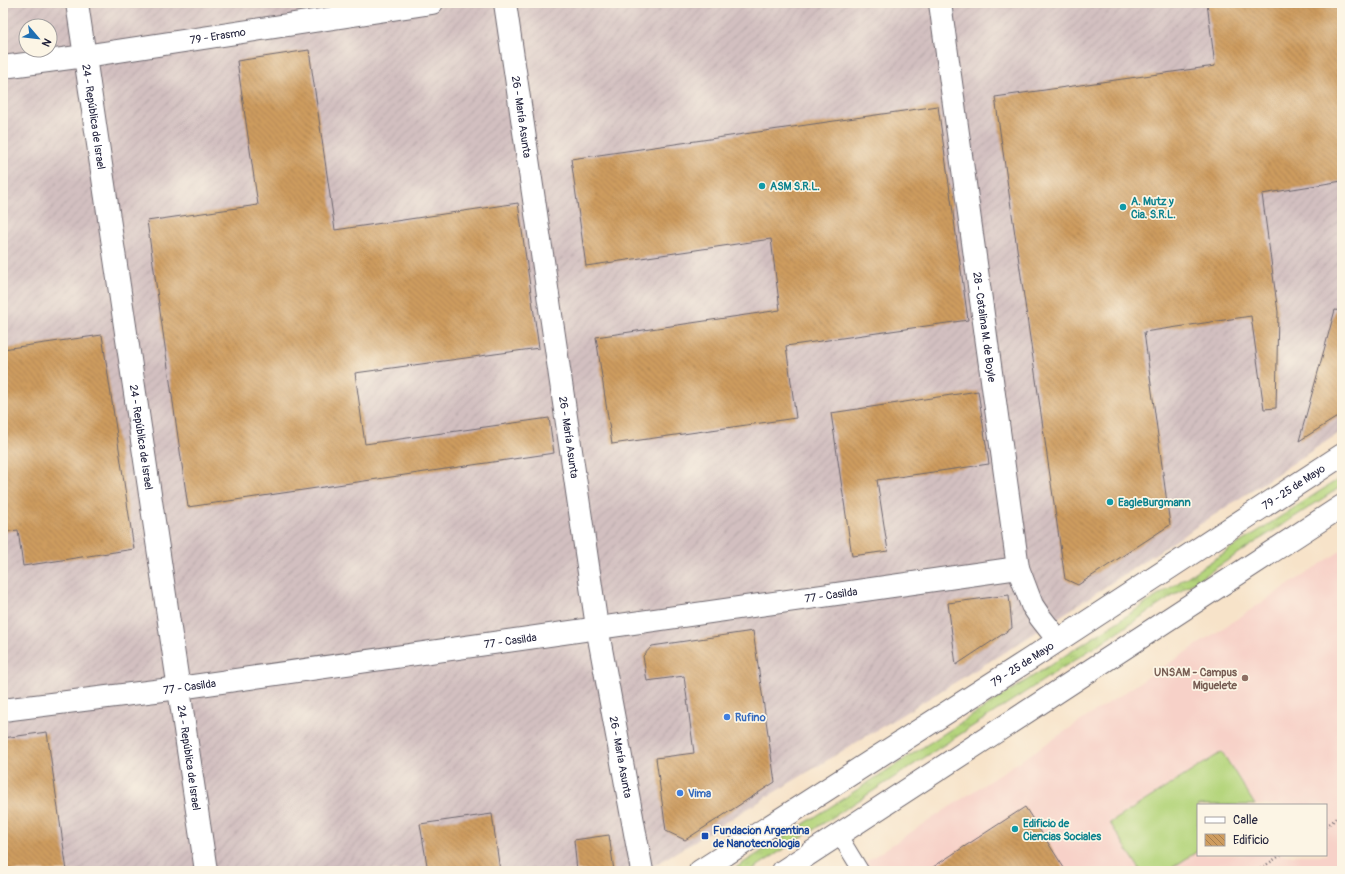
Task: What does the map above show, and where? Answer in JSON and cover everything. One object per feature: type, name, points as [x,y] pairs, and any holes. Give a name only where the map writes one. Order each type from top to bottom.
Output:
[{"type":"street","name":"24 - República de Israel","points":[[77,3],[206,871]]},
{"type":"street","name":"79 - Erasmo","points":[[3,67],[85,56],[432,3]]},
{"type":"street","name":"26 - María Asunta","points":[[505,3],[597,627],[642,871]]},
{"type":"street","name":"28 - Catalina M. de Boyle","points":[[940,3],[1018,568],[1032,605],[1058,640]]},
{"type":"street","name":"79 - 25 de Mayo","points":[[700,871],[1342,455]]},
{"type":"street","points":[[783,871],[1342,506]]},
{"type":"street","name":"77 - Casilda","points":[[3,710],[179,688],[597,627],[1018,568]]},
{"type":"lane","points":[[839,835],[861,871]]},
{"type":"path","points":[[1327,825],[1342,816]]},
{"type":"path","points":[[1257,871],[1280,856]]},
{"type":"shaded area","points":[[3,3],[1342,3],[1342,431],[1018,644],[645,871],[3,871]]},
{"type":"shaded area","name":"UNSAM - Campus Miguelete","points":[[1342,550],[1342,871],[852,871]]},
{"type":"green space","points":[[1342,477],[1342,486],[750,871],[731,871]]},
{"type":"green space","points":[[1222,752],[1254,804],[1197,804],[1197,852],[1167,871],[1141,871],[1110,823]]},
{"type":"building","points":[[1207,3],[1342,3],[1342,181],[1262,194],[1278,312],[1276,408],[1264,409],[1251,316],[1144,332],[1170,525],[1078,585],[1065,579],[995,97],[1215,66]]},
{"type":"building","points":[[309,50],[335,230],[518,203],[539,348],[355,373],[365,444],[549,418],[554,453],[188,507],[147,221],[258,205],[237,61]]},
{"type":"building","points":[[938,106],[968,320],[786,346],[796,418],[612,444],[596,337],[780,310],[771,239],[586,266],[571,159]]},
{"type":"building","points":[[1335,310],[1342,311],[1342,414],[1299,441]]},
{"type":"building","points":[[102,335],[134,549],[23,566],[18,530],[3,532],[3,349]]},
{"type":"building","points":[[978,391],[989,464],[877,480],[888,551],[852,556],[831,413]]},
{"type":"building","points":[[1009,595],[1012,628],[956,665],[948,603]]},
{"type":"building","name":"Rufino","points":[[753,631],[775,782],[685,840],[666,831],[656,758],[694,753],[684,676],[647,681],[643,656],[652,646]]},
{"type":"building","points":[[47,732],[67,871],[3,871],[3,738]]},
{"type":"building","name":"Edificio de Ciencias Sociales","points":[[1025,807],[1066,871],[927,871]]},
{"type":"building","points":[[492,814],[500,871],[428,871],[420,824]]},
{"type":"building","points":[[609,835],[614,871],[577,871],[574,840]]},
{"type":"place","name":"ASM S.R.L.","points":[[762,186]]},
{"type":"place","name":"A. Mutz y Cia. S.R.L.","points":[[1123,207]]},
{"type":"place","name":"EagleBurgmann","points":[[1110,502]]},
{"type":"place","name":"UNSAM - Campus Miguelete","points":[[1245,678]]},
{"type":"place","name":"Rufino","points":[[727,717]]},
{"type":"place","name":"Vima","points":[[680,793]]},
{"type":"place","name":"Edificio de Ciencias Sociales","points":[[1015,829]]},
{"type":"place","name":"Fundacion Argentina de Nanotecnologia","points":[[705,836]]}]
